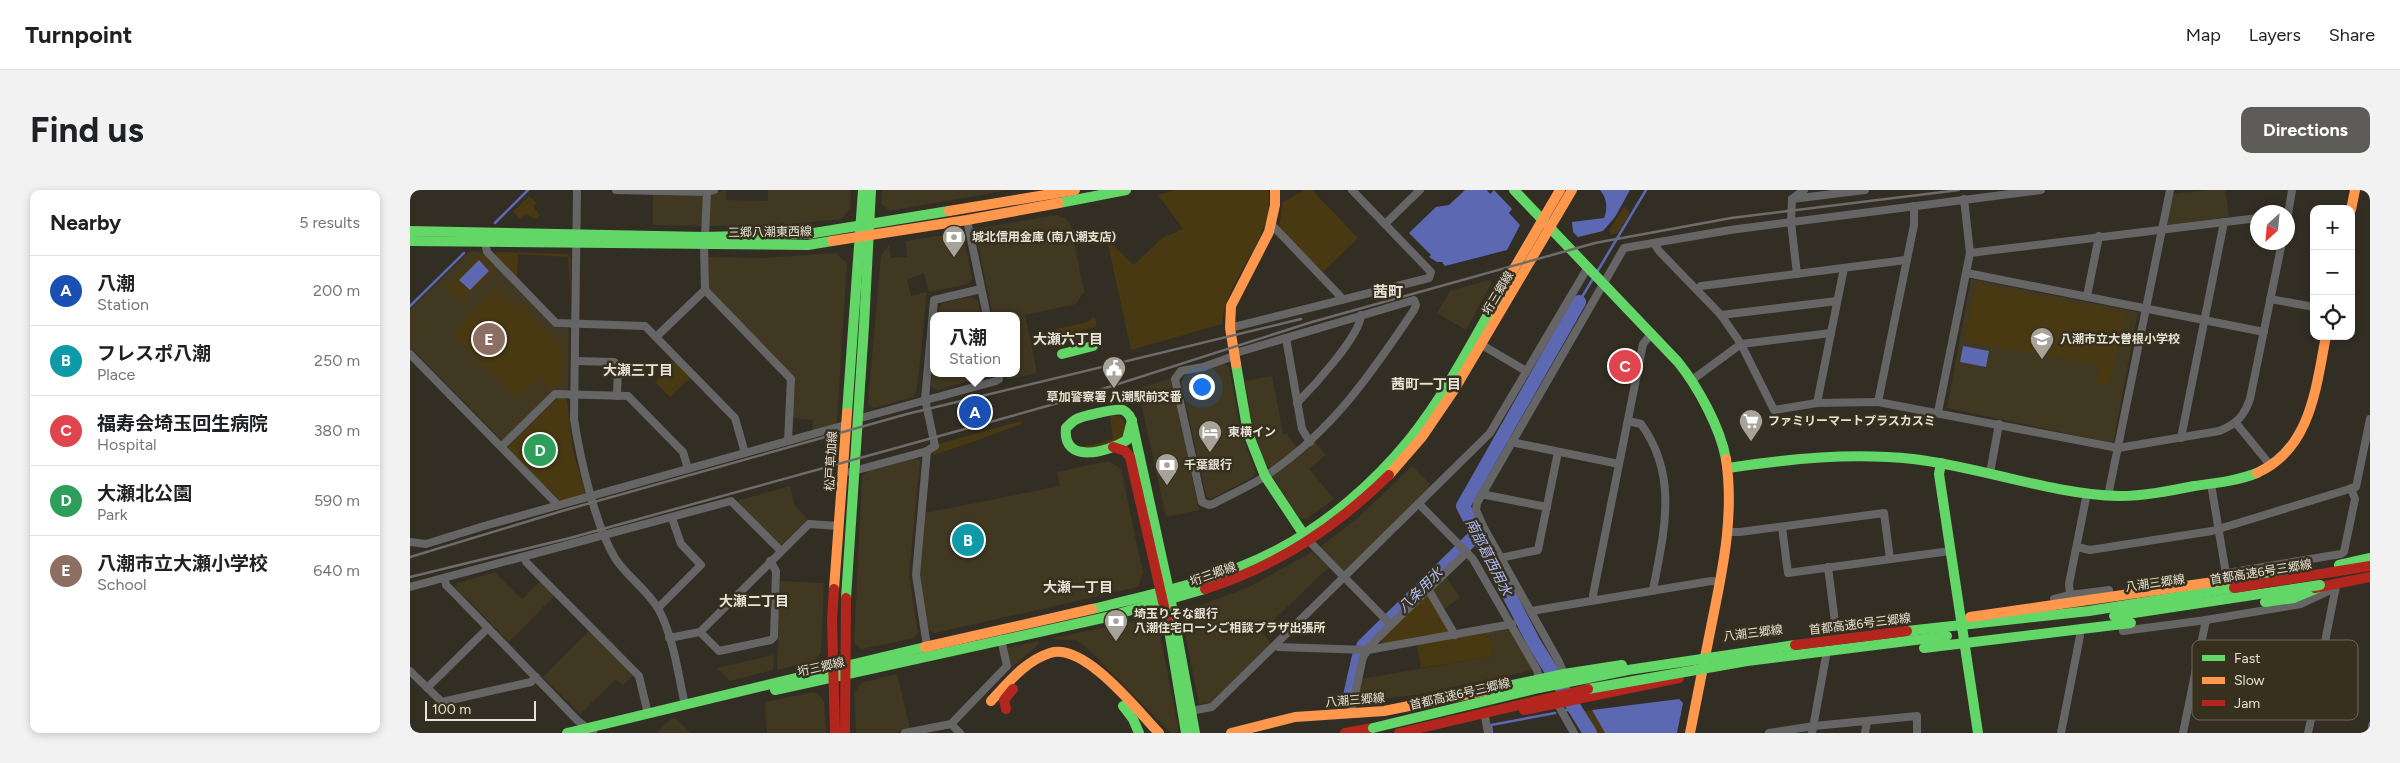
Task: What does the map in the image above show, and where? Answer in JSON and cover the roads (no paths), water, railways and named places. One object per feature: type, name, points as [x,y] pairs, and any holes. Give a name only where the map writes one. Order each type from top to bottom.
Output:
[{"type":"main road","name":"松戸草加線","points":[[845,733],[843,670],[848,472],[845,425],[863,190]]},
{"type":"main road","name":"松戸草加線","points":[[834,733],[832,620],[839,526],[857,418],[871,229],[872,190]]},
{"type":"main road","name":"三郷八潮東西線","points":[[410,231],[577,238],[808,244],[871,229],[1081,194],[1126,190]]},
{"type":"main road","points":[[1275,190],[1276,211],[1272,226],[1235,295],[1231,306],[1230,328],[1248,433],[1265,476],[1306,538]]},
{"type":"main road","points":[[1514,190],[1652,333],[1692,380],[1722,443],[1730,486],[1728,532],[1690,733]]},
{"type":"main road","name":"垳三郷線","points":[[843,670],[1001,639],[1246,576],[1360,503],[1396,469],[1427,431],[1482,345],[1547,225],[1560,190]]},
{"type":"main road","name":"垳三郷線","points":[[1306,538],[1378,474],[1419,425],[1442,392],[1547,225],[1572,190]]},
{"type":"main road","points":[[2352,205],[2355,190]]},
{"type":"main road","name":"三郷八潮東西線","points":[[871,229],[967,220],[1081,194]]},
{"type":"main road","name":"三郷八潮東西線","points":[[410,241],[485,242],[577,238]]},
{"type":"main road","points":[[1728,468],[1833,457],[1876,456],[1941,463],[2108,496],[2155,493],[2251,476],[2271,466],[2294,445],[2308,420],[2325,340]]},
{"type":"main road","points":[[1062,354],[1093,346]]},
{"type":"main road","points":[[1132,420],[1128,440],[1109,447],[1081,453],[1075,452],[1065,441],[1066,428],[1076,419],[1118,409],[1128,412],[1132,420],[1165,598],[1186,733]]},
{"type":"main road","points":[[1109,447],[1122,449],[1130,457],[1165,598],[1195,733]]},
{"type":"main road","points":[[1941,463],[1939,474],[1978,733]]},
{"type":"main road","name":"八潮三郷線","points":[[1231,733],[1295,717],[1404,707],[1539,678],[1706,652],[1961,622],[2148,597],[2294,573],[2370,558]]},
{"type":"main road","name":"首都高速6号三郷線","points":[[1357,733],[1513,694],[1628,670],[1908,630],[2089,611],[2370,566]]},
{"type":"main road","points":[[1908,630],[1993,612],[2230,576],[2294,573]]},
{"type":"main road","points":[[1423,733],[1485,717],[1701,674],[1826,656],[2054,630],[2206,608],[2335,586],[2370,576]]},
{"type":"main road","name":"首都高速6号三郷線","points":[[1399,733],[1542,698],[1630,681],[1817,651],[2151,612],[2370,576]]},
{"type":"main road","points":[[1723,666],[1794,662],[1878,651],[1964,644],[2133,623],[2294,598],[2318,588]]},
{"type":"main road","name":"垳三郷線","points":[[567,733],[591,731],[648,714],[832,673],[927,646],[1165,598]]},
{"type":"main road","points":[[991,701],[1026,667],[1039,658],[1054,652],[1069,652],[1078,655],[1159,733]]},
{"type":"main road","points":[[1006,709],[1004,702],[1008,694],[1032,671],[1047,663],[1068,661],[1100,676],[1126,710],[1139,733]]},
{"type":"main road","points":[[1345,733],[1372,728]]},
{"type":"street","points":[[577,190],[574,395],[577,436],[603,536],[621,567],[658,608],[670,638],[685,706]]},
{"type":"street","points":[[616,190],[710,191],[705,241],[704,290],[656,337]]},
{"type":"street","points":[[1230,328],[1429,278],[1431,272],[1352,190]]},
{"type":"street","points":[[1385,224],[1420,190]]},
{"type":"street","points":[[1797,274],[1791,222],[1792,200],[1804,190]]},
{"type":"street","points":[[1792,200],[1818,193],[1865,190]]},
{"type":"street","points":[[1564,674],[1531,611],[1500,558],[1476,510],[1481,494],[1602,282],[1624,248],[1791,222],[2040,190]]},
{"type":"street","points":[[2108,496],[2170,190]]},
{"type":"street","points":[[2290,205],[2292,190]]},
{"type":"street","points":[[1938,412],[1970,253],[1964,199]]},
{"type":"street","points":[[1878,402],[1914,224],[1914,206]]},
{"type":"street","points":[[1970,253],[2250,219]]},
{"type":"street","points":[[967,220],[986,312]]},
{"type":"street","points":[[2181,438],[2224,222]]},
{"type":"street","points":[[1272,226],[1342,300]]},
{"type":"street","points":[[2087,296],[2099,236]]},
{"type":"street","points":[[485,242],[487,252],[556,323],[645,326],[736,418],[745,453]]},
{"type":"street","points":[[1654,243],[1659,251],[1721,315],[1741,344],[1774,410],[1817,403],[1878,402],[2118,448],[2220,431],[2236,423],[2244,414],[2250,399],[2280,250]]},
{"type":"street","points":[[1697,290],[1701,286],[1906,260]]},
{"type":"street","points":[[1191,711],[1212,707],[1490,433],[1588,268]]},
{"type":"street","points":[[1817,403],[1844,268]]},
{"type":"street","points":[[1967,273],[2264,332]]},
{"type":"street","points":[[933,312],[934,300],[982,289]]},
{"type":"street","points":[[704,290],[791,379],[788,441]]},
{"type":"street","points":[[2270,299],[2310,306]]},
{"type":"street","points":[[1414,300],[1416,305],[1362,386],[1328,426],[1265,476],[1213,504],[1205,504],[1200,498],[1196,468],[1188,442],[1184,415],[1175,379],[1181,371],[1203,367],[1234,356],[1239,352],[1286,338],[1414,300]]},
{"type":"street","points":[[1721,315],[1838,301]]},
{"type":"street","points":[[1297,403],[1317,383],[1341,352],[1361,322],[1361,315]]},
{"type":"street","points":[[1594,599],[1593,595],[1643,344],[1652,333]]},
{"type":"street","points":[[1692,380],[1741,344],[1831,333]]},
{"type":"street","points":[[1286,338],[1302,429],[1310,442]]},
{"type":"street","points":[[848,472],[927,451],[935,446],[925,399],[930,344]]},
{"type":"street","points":[[1482,345],[1526,371]]},
{"type":"street","points":[[410,354],[558,505]]},
{"type":"street","points":[[575,361],[614,362],[618,366],[617,396]]},
{"type":"street","points":[[857,418],[996,381],[999,377]]},
{"type":"street","points":[[501,447],[555,394],[628,396],[683,452],[688,469]]},
{"type":"street","points":[[2077,547],[2090,550],[2219,530],[2356,487],[2370,419]]},
{"type":"street","points":[[1628,422],[1641,424],[1647,432],[1664,476],[1666,518],[1653,590]]},
{"type":"street","points":[[2236,423],[2271,466]]},
{"type":"street","points":[[1990,473],[2000,424]]},
{"type":"street","points":[[410,548],[845,425]]},
{"type":"street","points":[[1511,442],[1619,464]]},
{"type":"street","points":[[927,451],[916,575],[927,646]]},
{"type":"street","points":[[1500,558],[1538,550],[1558,452]]},
{"type":"street","points":[[2211,484],[2230,576]]},
{"type":"street","points":[[2031,613],[2046,602],[2070,595],[2230,576],[2341,554],[2344,552],[2354,499],[2351,488]]},
{"type":"street","points":[[2070,595],[2069,584],[2087,493]]},
{"type":"street","points":[[1481,494],[1547,507]]},
{"type":"street","points":[[410,587],[731,501],[781,551]]},
{"type":"street","points":[[1419,504],[1464,549],[1512,624],[1537,670],[1539,678]]},
{"type":"street","points":[[1728,532],[1782,527],[1884,513],[1890,559]]},
{"type":"street","points":[[658,608],[701,565],[681,544],[672,518]]},
{"type":"street","points":[[670,638],[700,632],[770,561],[810,524],[839,526]]},
{"type":"street","points":[[1782,527],[1788,573],[1950,551]]},
{"type":"street","points":[[1306,538],[1391,625]]},
{"type":"street","points":[[410,542],[421,545]]},
{"type":"street","points":[[1351,713],[1363,657],[1464,549]]},
{"type":"street","points":[[524,557],[526,562],[639,676],[648,714]]},
{"type":"street","points":[[700,632],[719,651],[771,640],[774,637],[776,571],[770,561]]},
{"type":"street","points":[[1828,567],[1835,622]]},
{"type":"street","points":[[445,579],[446,585],[577,720],[591,731]]},
{"type":"street","points":[[1531,611],[1711,581],[1720,582]]},
{"type":"street","points":[[2054,630],[2064,636],[2080,636],[2206,620],[2301,604],[2335,586]]},
{"type":"street","points":[[2325,640],[2335,586]]},
{"type":"street","points":[[2133,587],[2148,597]]},
{"type":"street","points":[[1428,589],[1455,635]]},
{"type":"street","points":[[2202,640],[2206,620]]},
{"type":"street","points":[[1276,645],[1296,648],[1368,650],[1512,624]]},
{"type":"street","points":[[427,688],[488,628]]},
{"type":"street","points":[[2061,733],[2080,636]]},
{"type":"street","points":[[905,733],[951,724],[1008,666],[1001,639]]},
{"type":"street","points":[[1813,730],[1826,656]]},
{"type":"street","points":[[410,671],[442,702],[531,682],[536,677]]},
{"type":"street","points":[[2183,733],[2192,690]]},
{"type":"street","points":[[1556,704],[1574,733]]},
{"type":"street","points":[[1769,733],[1813,730],[1917,716],[1917,733]]},
{"type":"street","points":[[1485,717],[1488,733]]},
{"type":"street","points":[[2308,733],[2311,720]]},
{"type":"street","points":[[1865,733],[1867,722]]},
{"type":"street","points":[[951,724],[960,733]]},
{"type":"water","points":[[1465,190],[1487,190],[1490,194],[1494,190],[1512,209],[1509,213],[1520,225],[1507,250],[1445,266],[1442,262],[1437,262],[1429,257],[1431,255],[1409,233],[1436,207],[1449,205]]},
{"type":"water","points":[[1600,190],[1630,190],[1615,217],[1603,231],[1578,237],[1573,232],[1572,222],[1604,218],[1606,204]]},
{"type":"water","points":[[479,260],[489,271],[470,290],[459,280]]},
{"type":"water","points":[[1963,346],[1989,351],[1986,367],[1960,362]]},
{"type":"water","points":[[1679,699],[1683,703],[1677,733],[1605,733],[1592,710]]},
{"type":"waterway","points":[[495,223],[528,190]]},
{"type":"waterway","points":[[1597,272],[1646,190]]},
{"type":"waterway","points":[[410,306],[464,253]]},
{"type":"waterway","points":[[1579,302],[1594,277]]},
{"type":"waterway","name":"南部葛西用水","points":[[1579,302],[1463,506],[1534,643],[1590,733]]},
{"type":"waterway","name":"八条用水","points":[[1363,646],[1477,534]]},
{"type":"waterway","name":"八条用水","points":[[1349,700],[1359,656]]},
{"type":"waterway","name":"南部葛西用水","points":[[1566,710],[1577,711]]},
{"type":"waterway","points":[[1492,733],[1491,725],[1555,713]]},
{"type":"waterway","points":[[2368,733],[2370,723]]},
{"type":"railway","points":[[410,577],[570,538],[1065,401],[1312,322],[1595,243],[1731,218],[1959,190]]},
{"type":"railway","points":[[410,557],[562,511],[907,414],[1301,319]]},
{"type":"place","name":"城北信用金庫 (南八潮支店)","points":[[954,258]]},
{"type":"place","name":"八潮市立大瀬小学校","points":[[489,339]]},
{"type":"place","name":"八潮市立大曽根小学校","points":[[2042,360]]},
{"type":"place","name":"福寿会埼玉回生病院","points":[[1625,366]]},
{"type":"place","name":"草加警察署 八潮駅前交番","points":[[1114,389]]},
{"type":"place","name":"八潮","points":[[975,412]]},
{"type":"place","name":"ファミリーマートプラスカスミ","points":[[1751,442]]},
{"type":"place","name":"大瀬北公園","points":[[540,450]]},
{"type":"place","name":"東横イン","points":[[1210,453]]},
{"type":"place","name":"千葉銀行","points":[[1167,486]]},
{"type":"place","name":"フレスポ八潮","points":[[968,540]]},
{"type":"place","name":"埼玉りそな銀行 八潮住宅ローンご相談プラザ出張所","points":[[1116,642]]},
{"type":"district","name":"茜町","points":[[1388,292]]},
{"type":"district","name":"大瀬六丁目","points":[[1068,339]]},
{"type":"district","name":"大瀬三丁目","points":[[638,370]]},
{"type":"district","name":"茜町一丁目","points":[[1426,384]]},
{"type":"district","name":"大瀬一丁目","points":[[1078,587]]},
{"type":"district","name":"大瀬二丁目","points":[[754,601]]}]
